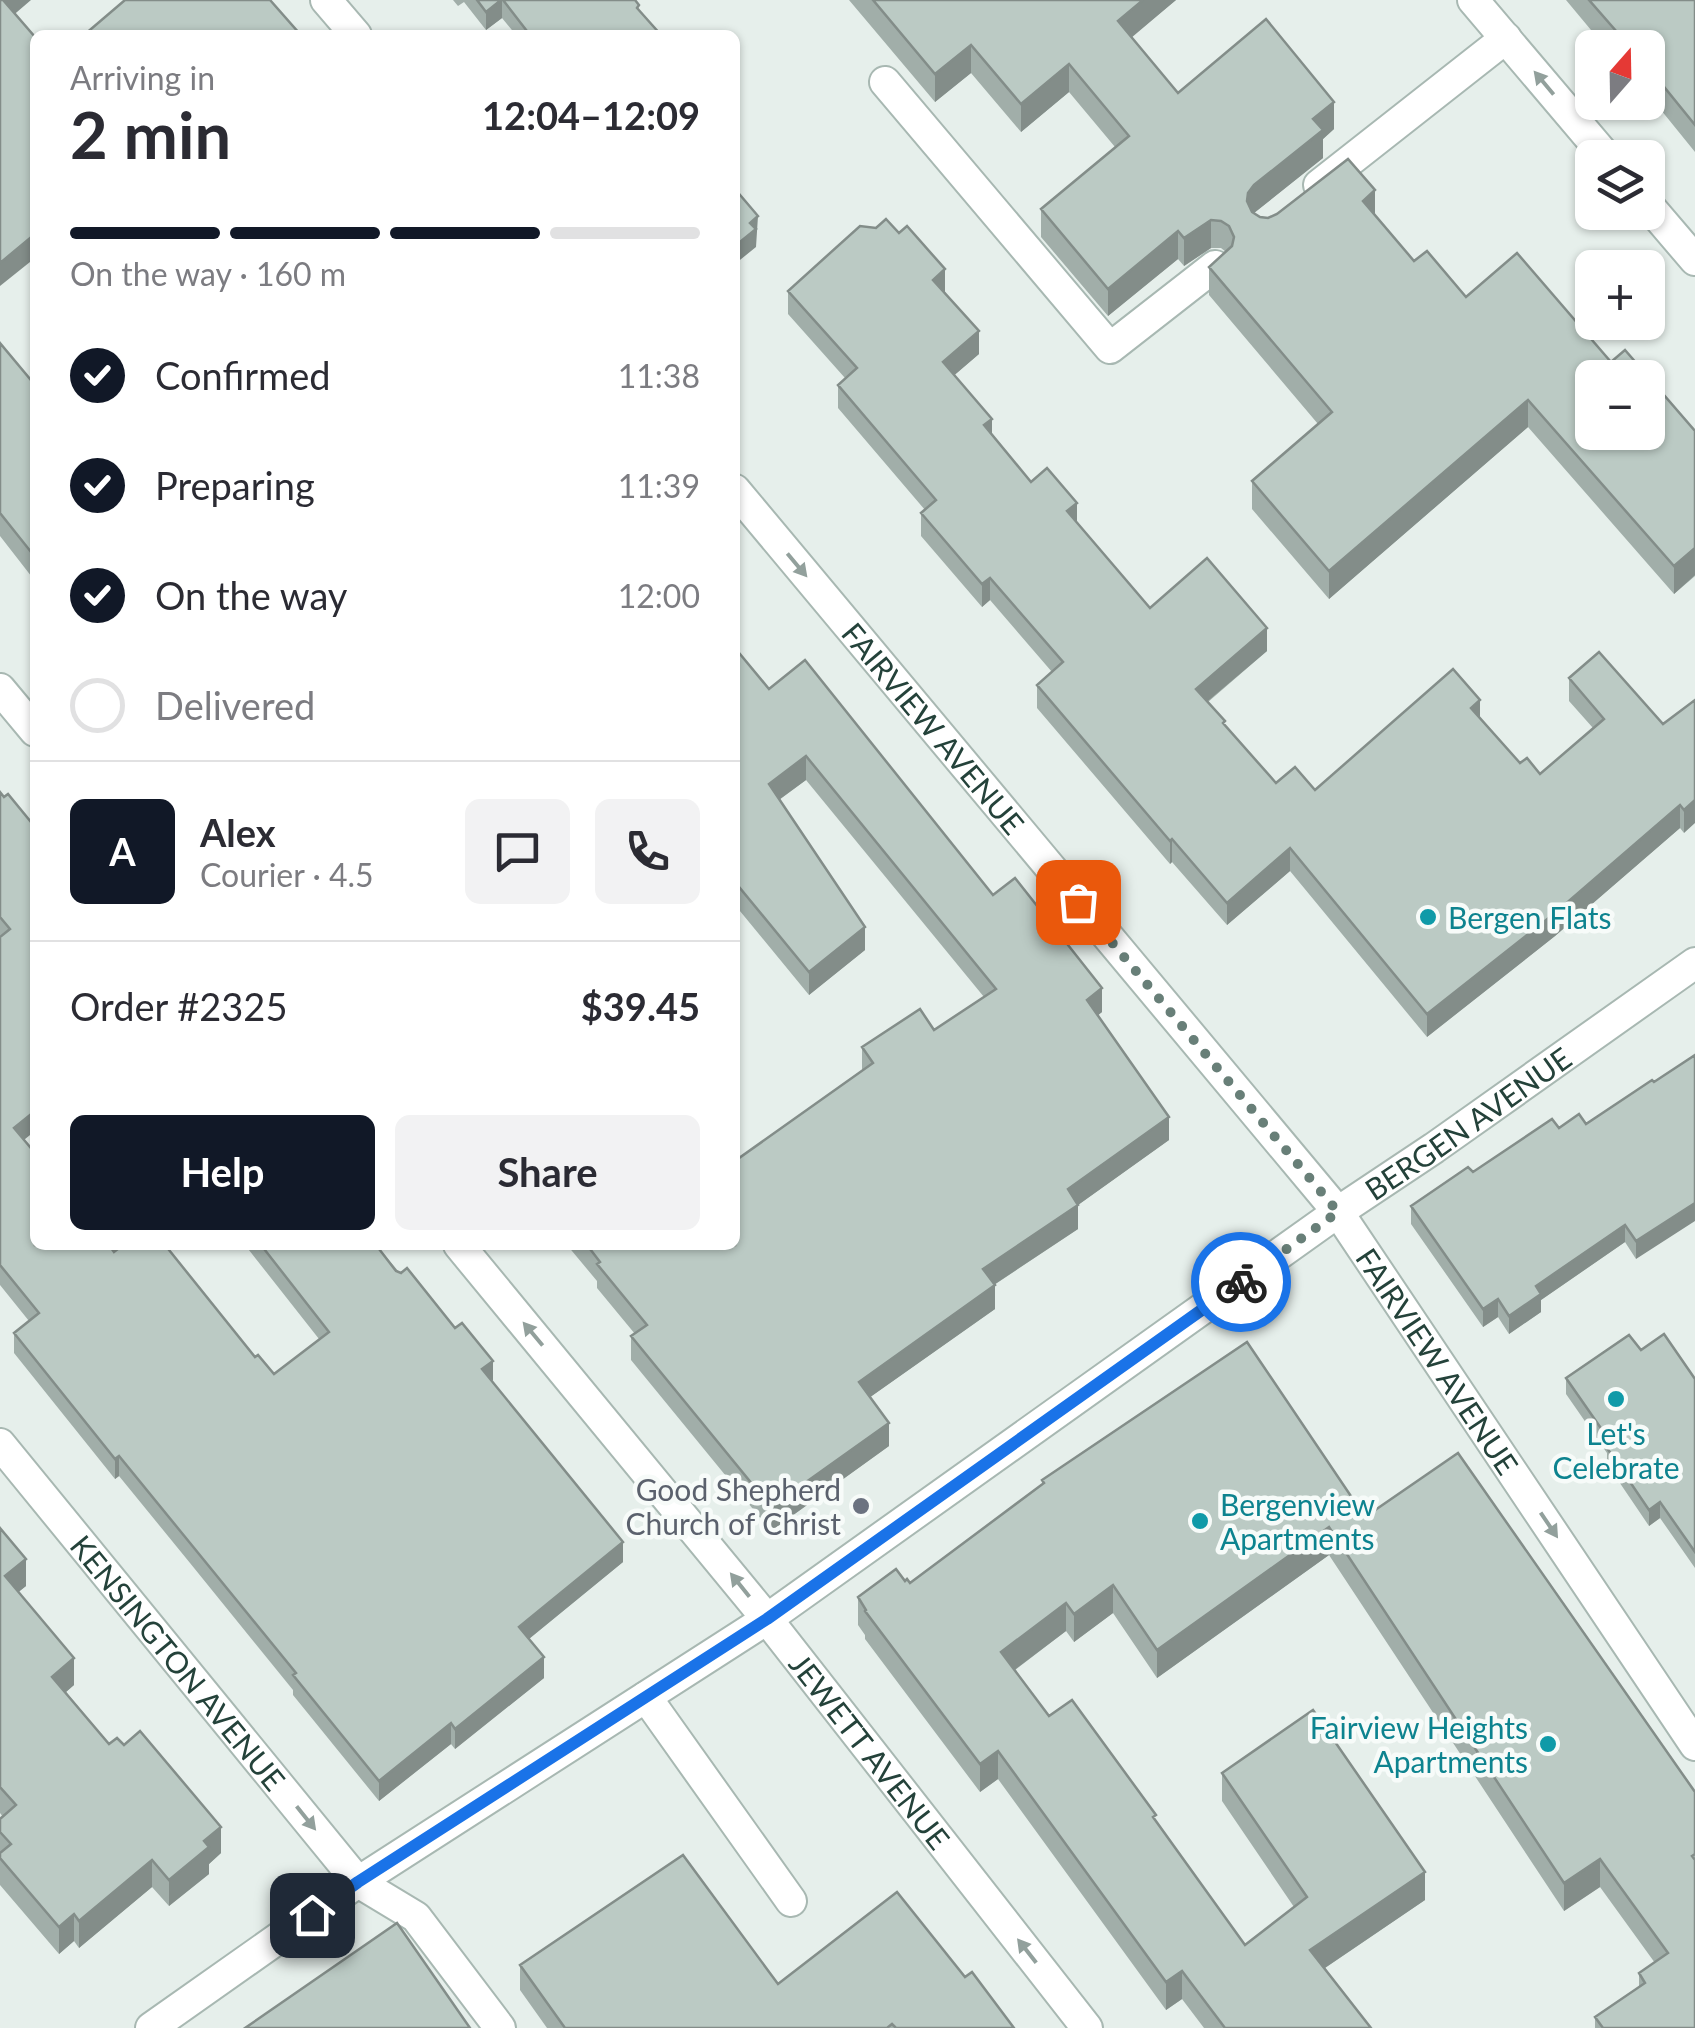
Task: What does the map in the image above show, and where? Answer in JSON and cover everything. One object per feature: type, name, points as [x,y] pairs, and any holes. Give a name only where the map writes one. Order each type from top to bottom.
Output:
[{"type":"street","points":[[326,0],[352,30]]},
{"type":"street","points":[[1473,0],[1592,140]]},
{"type":"street","points":[[1296,203],[1506,38]]},
{"type":"street","points":[[884,82],[1110,348],[1215,266]]},
{"type":"street","points":[[1665,226],[1695,260]]},
{"type":"street","name":"FAIRVIEW AVENUE","points":[[740,496],[1338,1212],[1695,1744]]},
{"type":"street","points":[[0,689],[30,725]]},
{"type":"street","name":"BERGEN AVENUE","points":[[151,2028],[358,1882],[767,1619],[1695,963]]},
{"type":"street","name":"JEWETT AVENUE","points":[[464,1250],[767,1619],[1087,2028]]},
{"type":"street","name":"KENSINGTON AVENUE","points":[[0,1444],[358,1882],[416,1917],[500,2028]]},
{"type":"street","points":[[646,1697],[791,1901]]},
{"type":"building","points":[[3,0],[30,31],[30,238],[0,263]]},
{"type":"building","points":[[125,0],[270,0],[296,30],[90,30]]},
{"type":"building","points":[[477,0],[501,0],[486,12]]},
{"type":"building","points":[[503,0],[635,0],[637,8],[657,30],[526,30]]},
{"type":"building","points":[[873,0],[1143,0],[1118,21],[1178,93],[1266,19],[1334,102],[1313,119],[1323,130],[1248,193],[1252,212],[1268,218],[1277,214],[1348,159],[1375,190],[1363,201],[1414,261],[1427,251],[1466,297],[1517,253],[1575,320],[1575,340],[1592,340],[1609,360],[1575,360],[1575,450],[1665,450],[1665,396],[1695,431],[1695,548],[1674,566],[1528,400],[1329,571],[1252,481],[1332,412],[1209,267],[1232,246],[1234,237],[1229,226],[1211,220],[1184,238],[1178,231],[1108,289],[1041,209],[1129,136],[1069,64],[1021,104],[971,45],[935,74]]},
{"type":"building","points":[[1589,0],[1695,0],[1695,125],[1665,88],[1665,30],[1615,30]]},
{"type":"building","points":[[740,195],[758,216],[750,223],[756,229],[740,242]]},
{"type":"building","points":[[886,219],[899,233],[907,226],[945,269],[933,280],[979,331],[943,362],[992,419],[984,425],[1031,482],[1047,468],[1077,503],[1067,511],[1150,608],[1207,558],[1267,628],[1196,689],[1276,783],[1295,767],[1315,790],[1453,669],[1480,700],[1471,708],[1520,763],[1527,758],[1540,774],[1604,719],[1569,678],[1599,652],[1663,724],[1695,700],[1695,800],[1684,810],[1680,805],[1555,913],[1427,1014],[1290,848],[1227,903],[1037,685],[1063,662],[990,578],[982,584],[921,513],[936,500],[838,385],[857,368],[788,291],[860,226],[876,228]]},
{"type":"building","points":[[0,343],[30,379],[30,551],[0,513]]},
{"type":"building","points":[[1625,350],[1634,360],[1613,360]]},
{"type":"building","points":[[740,654],[769,689],[805,660],[993,895],[1015,878],[1102,988],[1087,1000],[1169,1117],[1068,1189],[1078,1205],[983,1269],[995,1285],[859,1382],[889,1423],[771,1507],[631,1336],[647,1325],[597,1264],[600,1262],[591,1250],[740,1250],[740,1157],[873,1063],[862,1047],[920,1009],[934,1030],[996,989],[806,756],[769,784],[865,927],[809,972],[740,888]]},
{"type":"building","points":[[0,792],[4,797],[8,794],[30,821],[30,1115],[14,1128],[30,1147],[30,1250],[169,1250],[255,1357],[258,1355],[274,1374],[329,1332],[265,1250],[380,1250],[396,1271],[401,1273],[407,1268],[455,1328],[462,1323],[493,1361],[482,1369],[623,1542],[519,1627],[544,1657],[455,1729],[451,1723],[379,1781],[293,1675],[296,1673],[14,1333],[39,1313],[0,1265],[0,937],[10,929],[0,917]]},
{"type":"building","points":[[1695,1055],[1695,1203],[1636,1241],[1625,1225],[1536,1286],[1541,1294],[1509,1316],[1498,1299],[1483,1309],[1411,1206],[1468,1167],[1473,1172],[1552,1119],[1559,1128],[1579,1114],[1586,1124]]},
{"type":"building","points":[[1664,1334],[1695,1379],[1695,1552],[1660,1502],[1649,1510],[1607,1448],[1612,1444],[1566,1378],[1629,1335],[1641,1350]]},
{"type":"building","points":[[1247,1342],[1365,1517],[1458,1453],[1695,1792],[1695,2028],[1603,2028],[1595,2017],[1645,1983],[1639,1973],[1668,1953],[1600,1859],[1564,1883],[1329,1527],[1157,1650],[1113,1585],[1074,1614],[1066,1603],[1001,1652],[1049,1716],[1072,1700],[1245,1945],[1307,1897],[1222,1773],[1313,1710],[1425,1872],[1310,1950],[1371,2028],[1225,2028],[1182,1971],[1166,1982],[998,1751],[980,1764],[865,1611],[858,1597],[896,1569],[910,1583],[1044,1483],[1042,1480]]},
{"type":"building","points":[[0,1528],[26,1559],[5,1576],[74,1658],[52,1677],[109,1744],[117,1738],[124,1745],[140,1731],[221,1827],[204,1841],[209,1847],[169,1880],[152,1860],[79,1921],[74,1914],[59,1927],[0,1858],[0,1853],[11,1844],[0,1832],[0,1819],[16,1805],[0,1787]]},
{"type":"building","points":[[683,1855],[778,1984],[897,1892],[965,1977],[972,1972],[1014,2028],[896,2028],[892,2024],[887,2028],[565,2028],[520,1965]]},
{"type":"building","points":[[397,1923],[470,2028],[245,2028]]},
{"type":"way so far","points":[[1078,902],[1338,1212],[1241,1282]]},
{"type":"place","name":"Bergen Flats","points":[[1428,917]]},
{"type":"place","name":"Let's Celebrate","points":[[1616,1399]]},
{"type":"place","name":"Good Shepherd Church of Christ","points":[[861,1506]]},
{"type":"place","name":"Bergenview Apartments","points":[[1200,1521]]},
{"type":"place","name":"Fairview Heights Apartments","points":[[1548,1744]]},
{"type":"route","points":[[312,1915],[767,1619],[1241,1282]]}]
